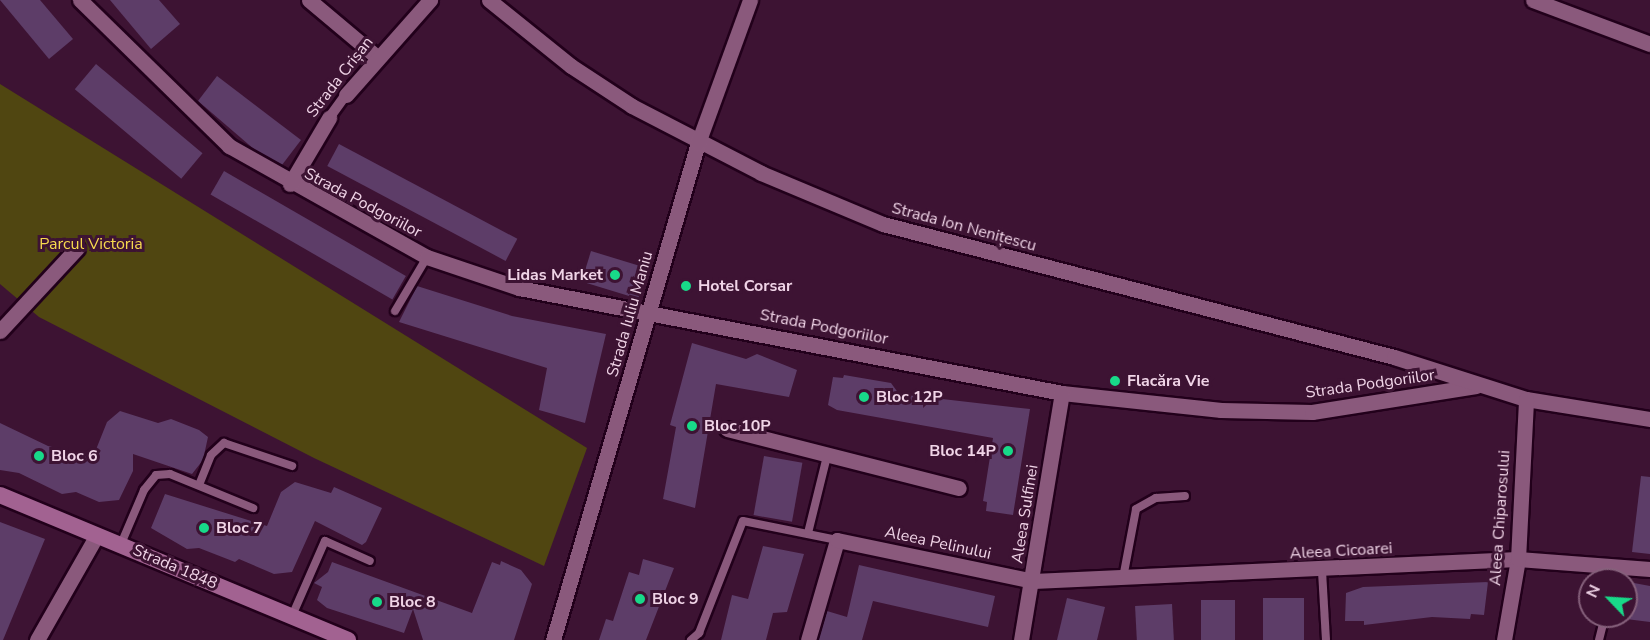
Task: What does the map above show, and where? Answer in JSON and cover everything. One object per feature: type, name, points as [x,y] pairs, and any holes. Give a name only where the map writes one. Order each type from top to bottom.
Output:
[{"type":"main road","name":"Strada 1848","points":[[0,495],[348,640]]},
{"type":"street","name":"Strada Podgoriilor","points":[[80,0],[228,146],[290,184],[427,257],[519,288],[648,315],[1062,393],[1221,410],[1312,412],[1476,386],[1526,399],[1650,419]]},
{"type":"street","points":[[309,0],[377,57]]},
{"type":"street","name":"Strada Crișan","points":[[290,184],[329,118],[346,95],[377,57],[430,0]]},
{"type":"street","name":"Strada Ion Nenițescu","points":[[489,0],[571,66],[698,143],[883,224],[1394,357],[1476,386]]},
{"type":"street","name":"Strada Iuliu Maniu","points":[[553,640],[698,143],[750,0]]},
{"type":"street","points":[[1533,0],[1650,44]]},
{"type":"street","points":[[0,331],[76,248]]},
{"type":"street","name":"Aleea Sulfinei","points":[[1021,640],[1033,581],[1062,393]]},
{"type":"street","name":"Aleea Chiparosului","points":[[1504,640],[1518,559],[1526,399]]},
{"type":"street","points":[[727,429],[959,488]]},
{"type":"street","points":[[37,640],[97,535]]},
{"type":"street","points":[[808,640],[837,540]]},
{"type":"street","name":"Aleea Pelinului","points":[[837,540],[1033,581]]},
{"type":"street","name":"Aleea Cicoarei","points":[[1033,581],[1323,571],[1518,559],[1580,568]]},
{"type":"lane","points":[[395,311],[427,257]]},
{"type":"lane","points":[[199,485],[211,455],[224,443],[292,466]]},
{"type":"lane","points":[[808,533],[827,456]]},
{"type":"lane","points":[[121,544],[156,475],[170,474],[253,508]]},
{"type":"lane","points":[[1123,578],[1136,509],[1156,498],[1185,496]]},
{"type":"lane","name":"Aleea Pelinului","points":[[691,640],[699,633],[743,521],[837,540]]},
{"type":"lane","points":[[292,616],[325,542],[370,561]]},
{"type":"lane","points":[[1323,571],[1326,640]]},
{"type":"green space","name":"Parcul Victoria","points":[[0,84],[587,448],[544,566],[314,458],[39,317],[0,284]]},
{"type":"building","points":[[0,0],[40,0],[73,39],[49,59]]},
{"type":"building","points":[[110,0],[159,0],[180,24],[151,49]]},
{"type":"building","points":[[96,64],[202,153],[181,179],[75,89]]},
{"type":"building","points":[[217,76],[301,140],[282,165],[255,150],[198,101]]},
{"type":"building","points":[[339,144],[517,239],[506,261],[327,166]]},
{"type":"building","points":[[224,171],[406,276],[392,299],[210,194]]},
{"type":"building","name":"Lidas Market","points":[[591,251],[647,268],[638,299],[582,282]]},
{"type":"building","points":[[417,286],[512,316],[606,334],[585,423],[539,410],[547,368],[399,322]]},
{"type":"building","name":"Bloc 10P","points":[[692,343],[746,359],[757,354],[797,370],[789,397],[716,384],[695,508],[663,499],[676,427],[670,425]]},
{"type":"building","name":"Bloc 14P","points":[[844,375],[891,383],[899,394],[1030,409],[1013,515],[986,511],[987,502],[983,501],[993,438],[837,410],[828,405],[833,377],[843,378]]},
{"type":"building","name":"Bloc 6","points":[[120,411],[158,423],[171,419],[199,430],[208,437],[203,460],[192,474],[133,454],[133,471],[119,500],[99,502],[76,492],[62,494],[19,473],[0,470],[0,423],[48,446],[93,457],[107,422]]},
{"type":"building","points":[[764,456],[802,463],[792,522],[754,515]]},
{"type":"building","points":[[1641,476],[1650,477],[1650,554],[1632,552]]},
{"type":"building","name":"Bloc 7","points":[[295,482],[331,493],[334,487],[382,508],[366,542],[362,545],[315,521],[292,572],[274,574],[239,559],[235,562],[199,548],[187,549],[151,528],[165,494],[267,526],[281,492]]},
{"type":"building","points":[[0,522],[45,539],[3,640],[0,640]]},
{"type":"building","points":[[763,546],[804,554],[787,612],[773,613],[766,640],[721,640],[732,595],[748,599]]},
{"type":"building","name":"Bloc 9","points":[[643,559],[674,568],[646,640],[599,640],[606,619],[613,621],[629,572],[639,575]]},
{"type":"building","name":"Bloc 8","points":[[501,561],[521,570],[532,584],[514,640],[423,640],[413,609],[404,633],[327,608],[317,600],[322,587],[314,583],[328,572],[332,562],[472,613],[492,562],[500,565]]},
{"type":"building","points":[[859,565],[995,596],[988,627],[873,601],[862,640],[818,640],[827,611],[847,617]]},
{"type":"building","points":[[1488,582],[1484,615],[1471,614],[1470,619],[1432,617],[1364,625],[1364,621],[1345,621],[1346,593],[1363,587]]},
{"type":"building","points":[[1638,584],[1650,586],[1650,622],[1638,620]]},
{"type":"building","points":[[1067,598],[1105,607],[1097,640],[1057,640]]},
{"type":"building","points":[[1263,598],[1304,598],[1304,640],[1263,640]]},
{"type":"building","points":[[1201,600],[1235,600],[1235,640],[1201,640]]},
{"type":"building","points":[[1172,604],[1174,640],[1137,640],[1135,606]]},
{"type":"place","name":"Lidas Market","points":[[615,275]]},
{"type":"place","name":"Hotel Corsar","points":[[686,286]]},
{"type":"place","name":"Flacăra Vie","points":[[1115,381]]},
{"type":"place","name":"Bloc 12P","points":[[864,397]]},
{"type":"place","name":"Bloc 10P","points":[[692,426]]},
{"type":"place","name":"Bloc 14P","points":[[1008,451]]},
{"type":"place","name":"Bloc 6","points":[[39,456]]},
{"type":"place","name":"Bloc 7","points":[[204,528]]},
{"type":"place","name":"Bloc 9","points":[[640,599]]},
{"type":"place","name":"Bloc 8","points":[[377,602]]}]
